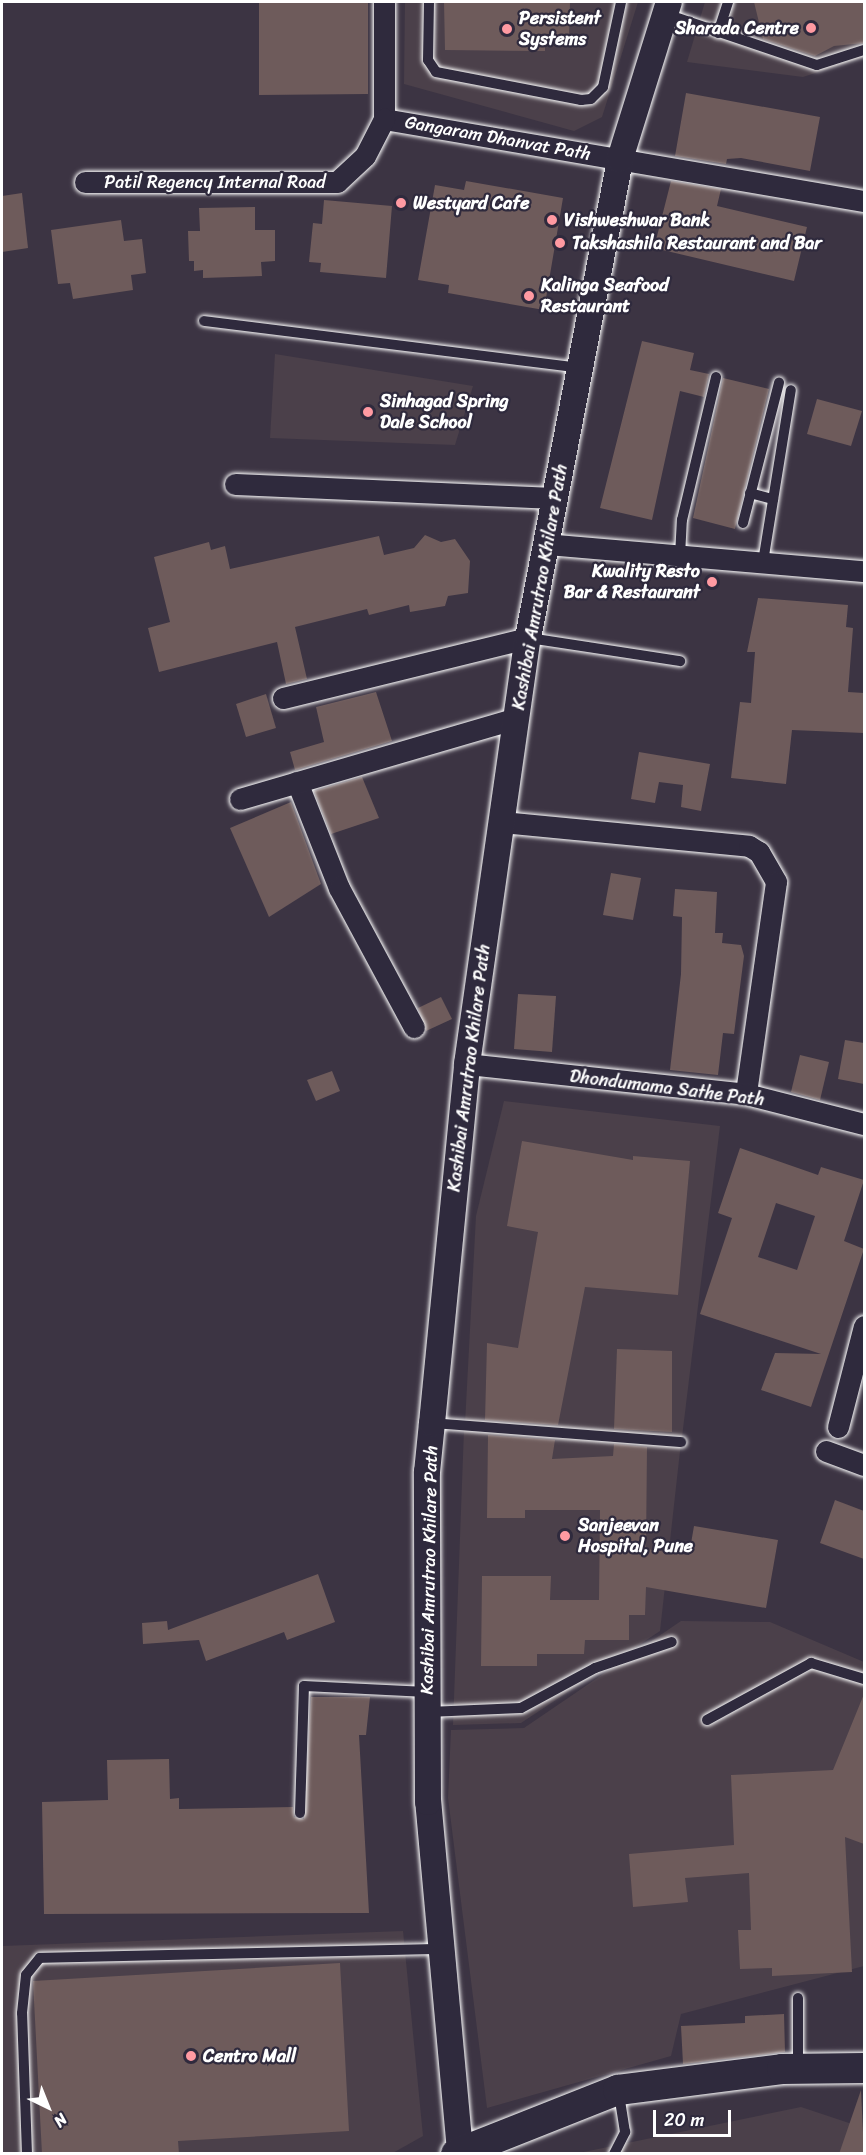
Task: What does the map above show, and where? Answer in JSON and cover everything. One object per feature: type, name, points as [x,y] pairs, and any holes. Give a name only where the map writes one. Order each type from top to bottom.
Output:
[{"type":"main road","points":[[458,2152],[618,2090],[798,2069],[864,2068]]},
{"type":"street","name":"Gangaram Dhanvat Path","points":[[384,2],[384,119],[864,201]]},
{"type":"street","name":"Kashibai Amrutrao Khilare Path","points":[[458,2152],[428,1802],[427,1702],[432,1423],[467,1064],[528,638],[620,159],[667,7]]},
{"type":"street","name":"Patil Regency Internal Road","points":[[85,182],[337,182],[365,156],[384,119]]},
{"type":"street","points":[[235,484],[555,498]]},
{"type":"street","points":[[546,544],[680,556],[864,567]]},
{"type":"street","points":[[283,698],[528,638]]},
{"type":"street","points":[[240,799],[517,718]]},
{"type":"street","points":[[297,782],[339,888],[414,1027]]},
{"type":"street","points":[[502,822],[750,846],[759,852],[776,882],[746,1094]]},
{"type":"street","name":"Dhondumama Sathe Path","points":[[467,1064],[746,1094],[864,1124]]},
{"type":"street","points":[[838,1426],[864,1326]]},
{"type":"street","points":[[826,1450],[864,1465]]},
{"type":"lane","points":[[429,2],[428,60],[436,72],[581,100],[591,99],[603,87],[621,2]]},
{"type":"lane","points":[[718,33],[728,2]]},
{"type":"lane","points":[[667,7],[718,33],[817,65],[864,50]]},
{"type":"lane","points":[[204,321],[580,368]]},
{"type":"lane","points":[[680,556],[682,520],[716,377]]},
{"type":"lane","points":[[743,523],[779,383]]},
{"type":"lane","points":[[763,562],[791,390]]},
{"type":"lane","points":[[770,419],[786,424]]},
{"type":"lane","points":[[750,493],[773,499]]},
{"type":"lane","points":[[528,638],[680,661]]},
{"type":"lane","points":[[432,1423],[681,1442]]},
{"type":"lane","points":[[300,1813],[304,1686],[427,1702],[521,1708],[595,1668],[672,1642]]},
{"type":"lane","points":[[707,1720],[811,1663],[864,1679]]},
{"type":"lane","points":[[27,2154],[22,2013],[26,1975],[40,1958],[441,1949]]},
{"type":"lane","points":[[798,1998],[798,2069]]},
{"type":"lane","points":[[614,2154],[625,2132],[618,2090]]},
{"type":"shaded area","points":[[405,2],[638,2],[602,117],[574,131],[404,84]]},
{"type":"shaded area","points":[[705,2],[864,2],[864,57],[803,77],[687,62]]},
{"type":"shaded area","name":"Sinhagad Spring Dale School","points":[[275,354],[473,386],[455,445],[270,438]]},
{"type":"shaded area","points":[[504,1101],[720,1126],[682,1437],[465,1424],[476,1216]]},
{"type":"shaded area","name":"Sanjeevan Hospital, Pune","points":[[464,1430],[681,1442],[660,1631],[521,1723],[453,1725]]},
{"type":"shaded area","points":[[681,1621],[770,1622],[864,1662],[864,1966],[681,2014],[671,2056],[487,2108],[448,1798],[451,1730],[524,1728]]},
{"type":"shaded area","points":[[403,1931],[423,2136],[391,2154],[2,2153],[2,1946]]},
{"type":"shaded area","points":[[801,2107],[858,2126],[848,2153],[574,2154]]},
{"type":"building","points":[[259,2],[368,2],[368,94],[259,95]]},
{"type":"building","name":"Persistent Systems","points":[[444,2],[570,2],[569,39],[545,39],[545,51],[445,50]]},
{"type":"building","name":"Sharada Centre","points":[[754,2],[864,2],[864,43],[834,46],[815,56],[763,39]]},
{"type":"building","points":[[686,93],[820,117],[810,171],[741,158],[727,159],[726,164],[675,156]]},
{"type":"building","points":[[466,181],[563,198],[544,310],[448,293],[449,285],[418,280],[435,185],[464,190]]},
{"type":"building","points":[[671,181],[721,189],[717,206],[807,227],[794,281],[654,248]]},
{"type":"building","points":[[22,193],[28,248],[2,252],[2,196]]},
{"type":"building","points":[[324,200],[392,206],[386,278],[320,272],[321,263],[309,262],[313,223],[322,224]]},
{"type":"building","points":[[255,207],[255,230],[275,230],[275,261],[261,262],[262,276],[203,278],[203,270],[194,271],[194,261],[189,261],[188,231],[200,231],[199,208]]},
{"type":"building","points":[[121,220],[124,241],[142,239],[146,273],[131,275],[133,290],[73,299],[70,283],[58,284],[51,230]]},
{"type":"building","points":[[642,341],[694,353],[690,370],[709,374],[704,397],[680,391],[652,520],[600,508]]},
{"type":"building","points":[[723,378],[769,389],[735,529],[693,518]]},
{"type":"building","points":[[817,399],[862,411],[851,446],[807,434]]},
{"type":"building","points":[[425,535],[441,542],[455,539],[470,561],[468,593],[448,596],[445,606],[410,612],[409,605],[369,615],[367,609],[295,627],[307,679],[286,684],[277,642],[159,672],[148,628],[170,622],[154,557],[209,542],[211,550],[225,546],[230,569],[379,536],[384,555],[414,548]]},
{"type":"building","points":[[758,598],[848,605],[846,627],[853,628],[848,692],[864,693],[864,733],[792,730],[786,784],[731,778],[740,702],[751,703],[755,652],[747,652]]},
{"type":"building","points":[[376,692],[392,741],[295,770],[290,752],[324,742],[316,707]]},
{"type":"building","points":[[266,694],[276,728],[246,737],[236,704]]},
{"type":"building","points":[[639,752],[710,764],[701,811],[681,807],[683,785],[659,782],[655,803],[631,799]]},
{"type":"building","points":[[362,777],[379,818],[331,834],[314,791]]},
{"type":"building","points":[[291,802],[321,884],[269,917],[230,828]]},
{"type":"building","points":[[611,873],[641,878],[633,920],[603,915]]},
{"type":"building","points":[[675,889],[717,892],[715,933],[723,933],[722,943],[741,945],[744,956],[734,1034],[723,1033],[718,1075],[670,1070],[681,974],[682,917],[673,916]]},
{"type":"building","points":[[518,994],[556,996],[552,1052],[514,1049]]},
{"type":"building","points":[[441,997],[452,1019],[426,1031],[418,1008]]},
{"type":"building","points":[[845,1040],[864,1043],[864,1084],[838,1079]]},
{"type":"building","points":[[800,1055],[829,1062],[820,1100],[791,1092]]},
{"type":"building","points":[[332,1071],[340,1091],[316,1101],[307,1080]]},
{"type":"building","points":[[522,1141],[633,1160],[633,1156],[690,1161],[678,1295],[585,1287],[558,1425],[485,1420],[487,1343],[518,1348],[538,1232],[507,1226]]},
{"type":"building","points":[[740,1148],[818,1175],[821,1167],[864,1180],[844,1241],[864,1249],[811,1407],[761,1390],[775,1353],[821,1354],[700,1314],[732,1218],[718,1213]],"holes":[[[776,1203],[815,1216],[797,1270],[758,1257]]]},
{"type":"building","points":[[617,1349],[672,1351],[672,1432],[614,1429]]},
{"type":"building","points":[[488,1435],[555,1440],[552,1459],[613,1456],[614,1444],[647,1447],[646,1549],[689,1555],[694,1526],[778,1540],[766,1608],[646,1587],[645,1615],[629,1615],[629,1640],[585,1640],[584,1654],[537,1654],[537,1666],[481,1666],[482,1576],[551,1576],[550,1600],[599,1600],[600,1510],[525,1510],[525,1518],[487,1518]]},
{"type":"building","points":[[835,1500],[864,1511],[864,1559],[820,1543]]},
{"type":"building","points":[[318,1574],[335,1622],[287,1640],[284,1632],[206,1661],[199,1640],[143,1644],[142,1623],[167,1621],[168,1630]]},
{"type":"building","points":[[864,1694],[864,1844],[845,1837],[852,1972],[772,1976],[772,1968],[740,1969],[738,1930],[751,1930],[749,1873],[685,1878],[688,1902],[633,1907],[629,1854],[734,1845],[731,1775],[833,1770]]},
{"type":"building","points":[[311,1697],[370,1697],[366,1735],[359,1735],[369,1913],[44,1914],[42,1802],[108,1800],[107,1760],[169,1759],[170,1799],[179,1798],[179,1809],[293,1807],[294,1817],[304,1819]]},
{"type":"building","name":"Centro Mall","points":[[340,1963],[349,2131],[178,2141],[179,2154],[42,2154],[33,1981]]},
{"type":"building","points":[[784,2014],[785,2052],[683,2064],[681,2026],[745,2023],[745,2016]]},
{"type":"building","points":[[861,2090],[864,2154],[839,2154]]},
{"type":"place","name":"Sharada Centre","points":[[811,28]]},
{"type":"place","name":"Persistent Systems","points":[[507,29]]},
{"type":"place","name":"Westyard Cafe","points":[[401,203]]},
{"type":"place","name":"Vishweshwar Bank","points":[[552,220]]},
{"type":"place","name":"Takshashila Restaurant and Bar","points":[[560,243]]},
{"type":"place","name":"Kalinga Seafood Restaurant","points":[[529,296]]},
{"type":"place","name":"Sinhagad Spring Dale School","points":[[368,412]]},
{"type":"place","name":"Kwality Resto Bar & Restaurant","points":[[712,582]]},
{"type":"place","name":"Sanjeevan Hospital, Pune","points":[[565,1536]]},
{"type":"place","name":"Centro Mall","points":[[191,2056]]}]
